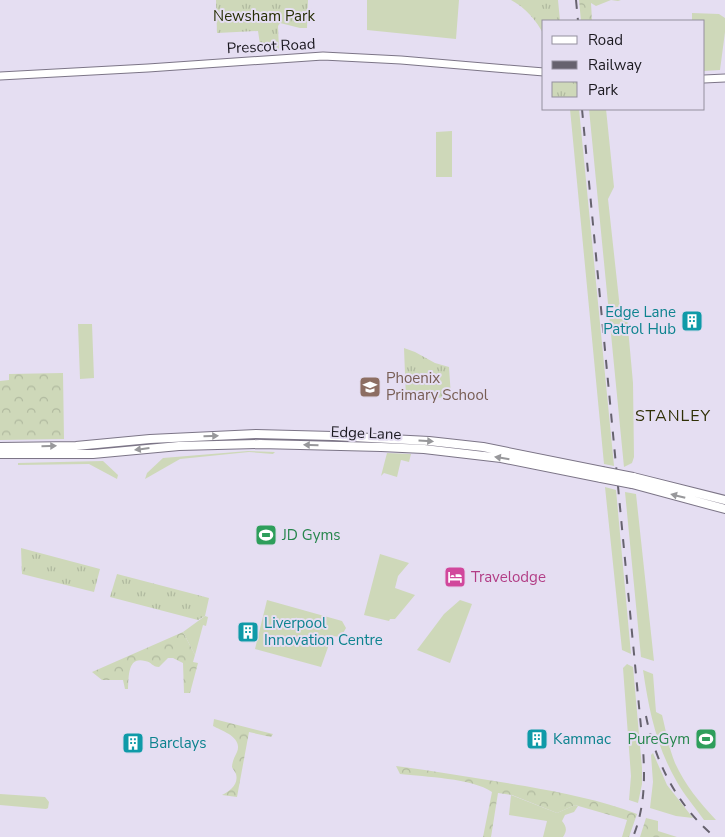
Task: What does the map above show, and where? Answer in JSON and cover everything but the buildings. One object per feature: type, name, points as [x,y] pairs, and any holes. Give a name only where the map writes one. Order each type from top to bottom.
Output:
[{"type":"highway","name":"Edge Lane","points":[[0,447],[76,446],[256,434],[429,441],[483,446],[632,481],[725,500]]},
{"type":"highway","name":"Edge Lane","points":[[0,454],[93,454],[179,446],[260,444],[381,447],[424,449],[501,458],[602,474]]},
{"type":"highway","name":"Edge Lane","points":[[632,481],[725,509]]},
{"type":"main road","name":"Prescot Road","points":[[0,76],[323,56],[401,60],[542,72]]},
{"type":"main road","points":[[705,79],[725,78]]},
{"type":"green space","name":"Newsham Park","points":[[216,0],[308,0],[307,28],[280,23],[278,26],[279,50],[274,46],[264,46],[261,51],[258,31],[217,33]]},
{"type":"green space","points":[[367,0],[459,0],[456,39],[367,30]]},
{"type":"green space","points":[[511,0],[558,0],[560,20],[542,20],[542,31],[538,24]]},
{"type":"green space","points":[[579,0],[611,0],[596,6],[591,3],[592,20],[581,20]]},
{"type":"green space","points":[[692,13],[719,14],[725,18],[720,70],[705,71],[705,20],[692,20]]},
{"type":"green space","points":[[570,110],[579,110],[614,466],[604,464]]},
{"type":"green space","points":[[589,110],[606,110],[614,187],[608,199],[621,318],[627,317],[633,383],[634,457],[632,463],[624,467]]},
{"type":"green space","points":[[452,131],[452,177],[436,177],[436,132]]},
{"type":"green space","points":[[78,324],[92,324],[94,378],[80,379]]},
{"type":"green space","points":[[404,348],[435,363],[449,367],[451,397],[406,400]]},
{"type":"green space","points":[[63,373],[64,439],[0,440],[0,381],[9,380],[9,374]]},
{"type":"green space","points":[[248,451],[275,452],[273,454],[249,452],[180,459],[145,479],[147,473],[163,458]]},
{"type":"green space","points":[[387,453],[411,454],[409,462],[401,460],[397,477],[384,473],[381,476]]},
{"type":"green space","points":[[103,461],[118,475],[117,479],[89,464],[18,465],[18,463]]},
{"type":"green space","points":[[605,487],[616,490],[631,654],[622,650]]},
{"type":"green space","points":[[625,492],[636,494],[654,661],[641,657]]},
{"type":"green space","points":[[21,548],[100,569],[94,592],[22,574]]},
{"type":"green space","points":[[380,554],[409,563],[398,576],[395,588],[415,595],[395,619],[390,619],[389,621],[364,615]]},
{"type":"green space","points":[[117,574],[209,598],[205,616],[198,620],[110,597]]},
{"type":"green space","points":[[267,600],[342,621],[346,628],[341,637],[332,636],[321,667],[255,649]]},
{"type":"green space","points":[[460,600],[472,604],[450,663],[417,650],[444,614]]},
{"type":"green space","points":[[205,616],[208,617],[206,626],[203,625],[195,655],[183,632]]},
{"type":"green space","points":[[183,632],[195,655],[193,662],[198,663],[190,693],[184,693],[183,663],[173,658],[168,658],[159,667],[145,661],[139,660],[135,662],[130,669],[128,689],[125,689],[123,680],[102,680],[92,672]]},
{"type":"green space","points":[[627,664],[633,667],[642,768],[642,784],[638,803],[629,800],[631,776],[623,668]]},
{"type":"green space","points":[[643,670],[653,674],[656,712],[662,715],[675,763],[693,793],[716,820],[704,820],[683,792],[670,768],[654,728]]},
{"type":"green space","points":[[214,719],[273,734],[271,737],[249,732],[237,797],[222,795],[233,787],[237,778],[232,767],[238,747],[237,742],[231,735],[213,726]]},
{"type":"green space","points":[[653,753],[667,785],[693,818],[676,816],[650,808],[653,782],[651,755]]},
{"type":"green space","points":[[396,766],[553,791],[596,801],[637,814],[629,837],[622,837],[627,820],[575,805],[557,813],[512,795],[498,793],[491,837],[483,837],[492,792],[483,787],[461,781],[400,774]]},
{"type":"green space","points":[[0,794],[45,797],[49,802],[48,808],[0,805]]},
{"type":"green space","points":[[511,795],[557,813],[575,805],[578,806],[574,812],[565,815],[562,821],[566,829],[563,837],[543,837],[547,821],[509,815]]},
{"type":"green space","points":[[646,818],[658,821],[658,831],[677,837],[640,837]]},
{"type":"railway","points":[[576,0],[578,20]]},
{"type":"railway","points":[[582,110],[643,748],[642,804],[633,837]]},
{"type":"railway","points":[[646,716],[655,750],[670,783],[690,812],[715,837]]},
{"type":"place","name":"Edge Lane Patrol Hub","points":[[692,321]]},
{"type":"place","name":"Phoenix Primary School","points":[[370,387]]},
{"type":"place","name":"JD Gyms","points":[[266,535]]},
{"type":"place","name":"Travelodge","points":[[455,577]]},
{"type":"place","name":"Liverpool Innovation Centre","points":[[248,632]]},
{"type":"place","name":"Kammac","points":[[537,739]]},
{"type":"place","name":"PureGym","points":[[706,739]]},
{"type":"place","name":"Barclays","points":[[133,743]]},
{"type":"district","name":"STANLEY","points":[[673,415]]}]
